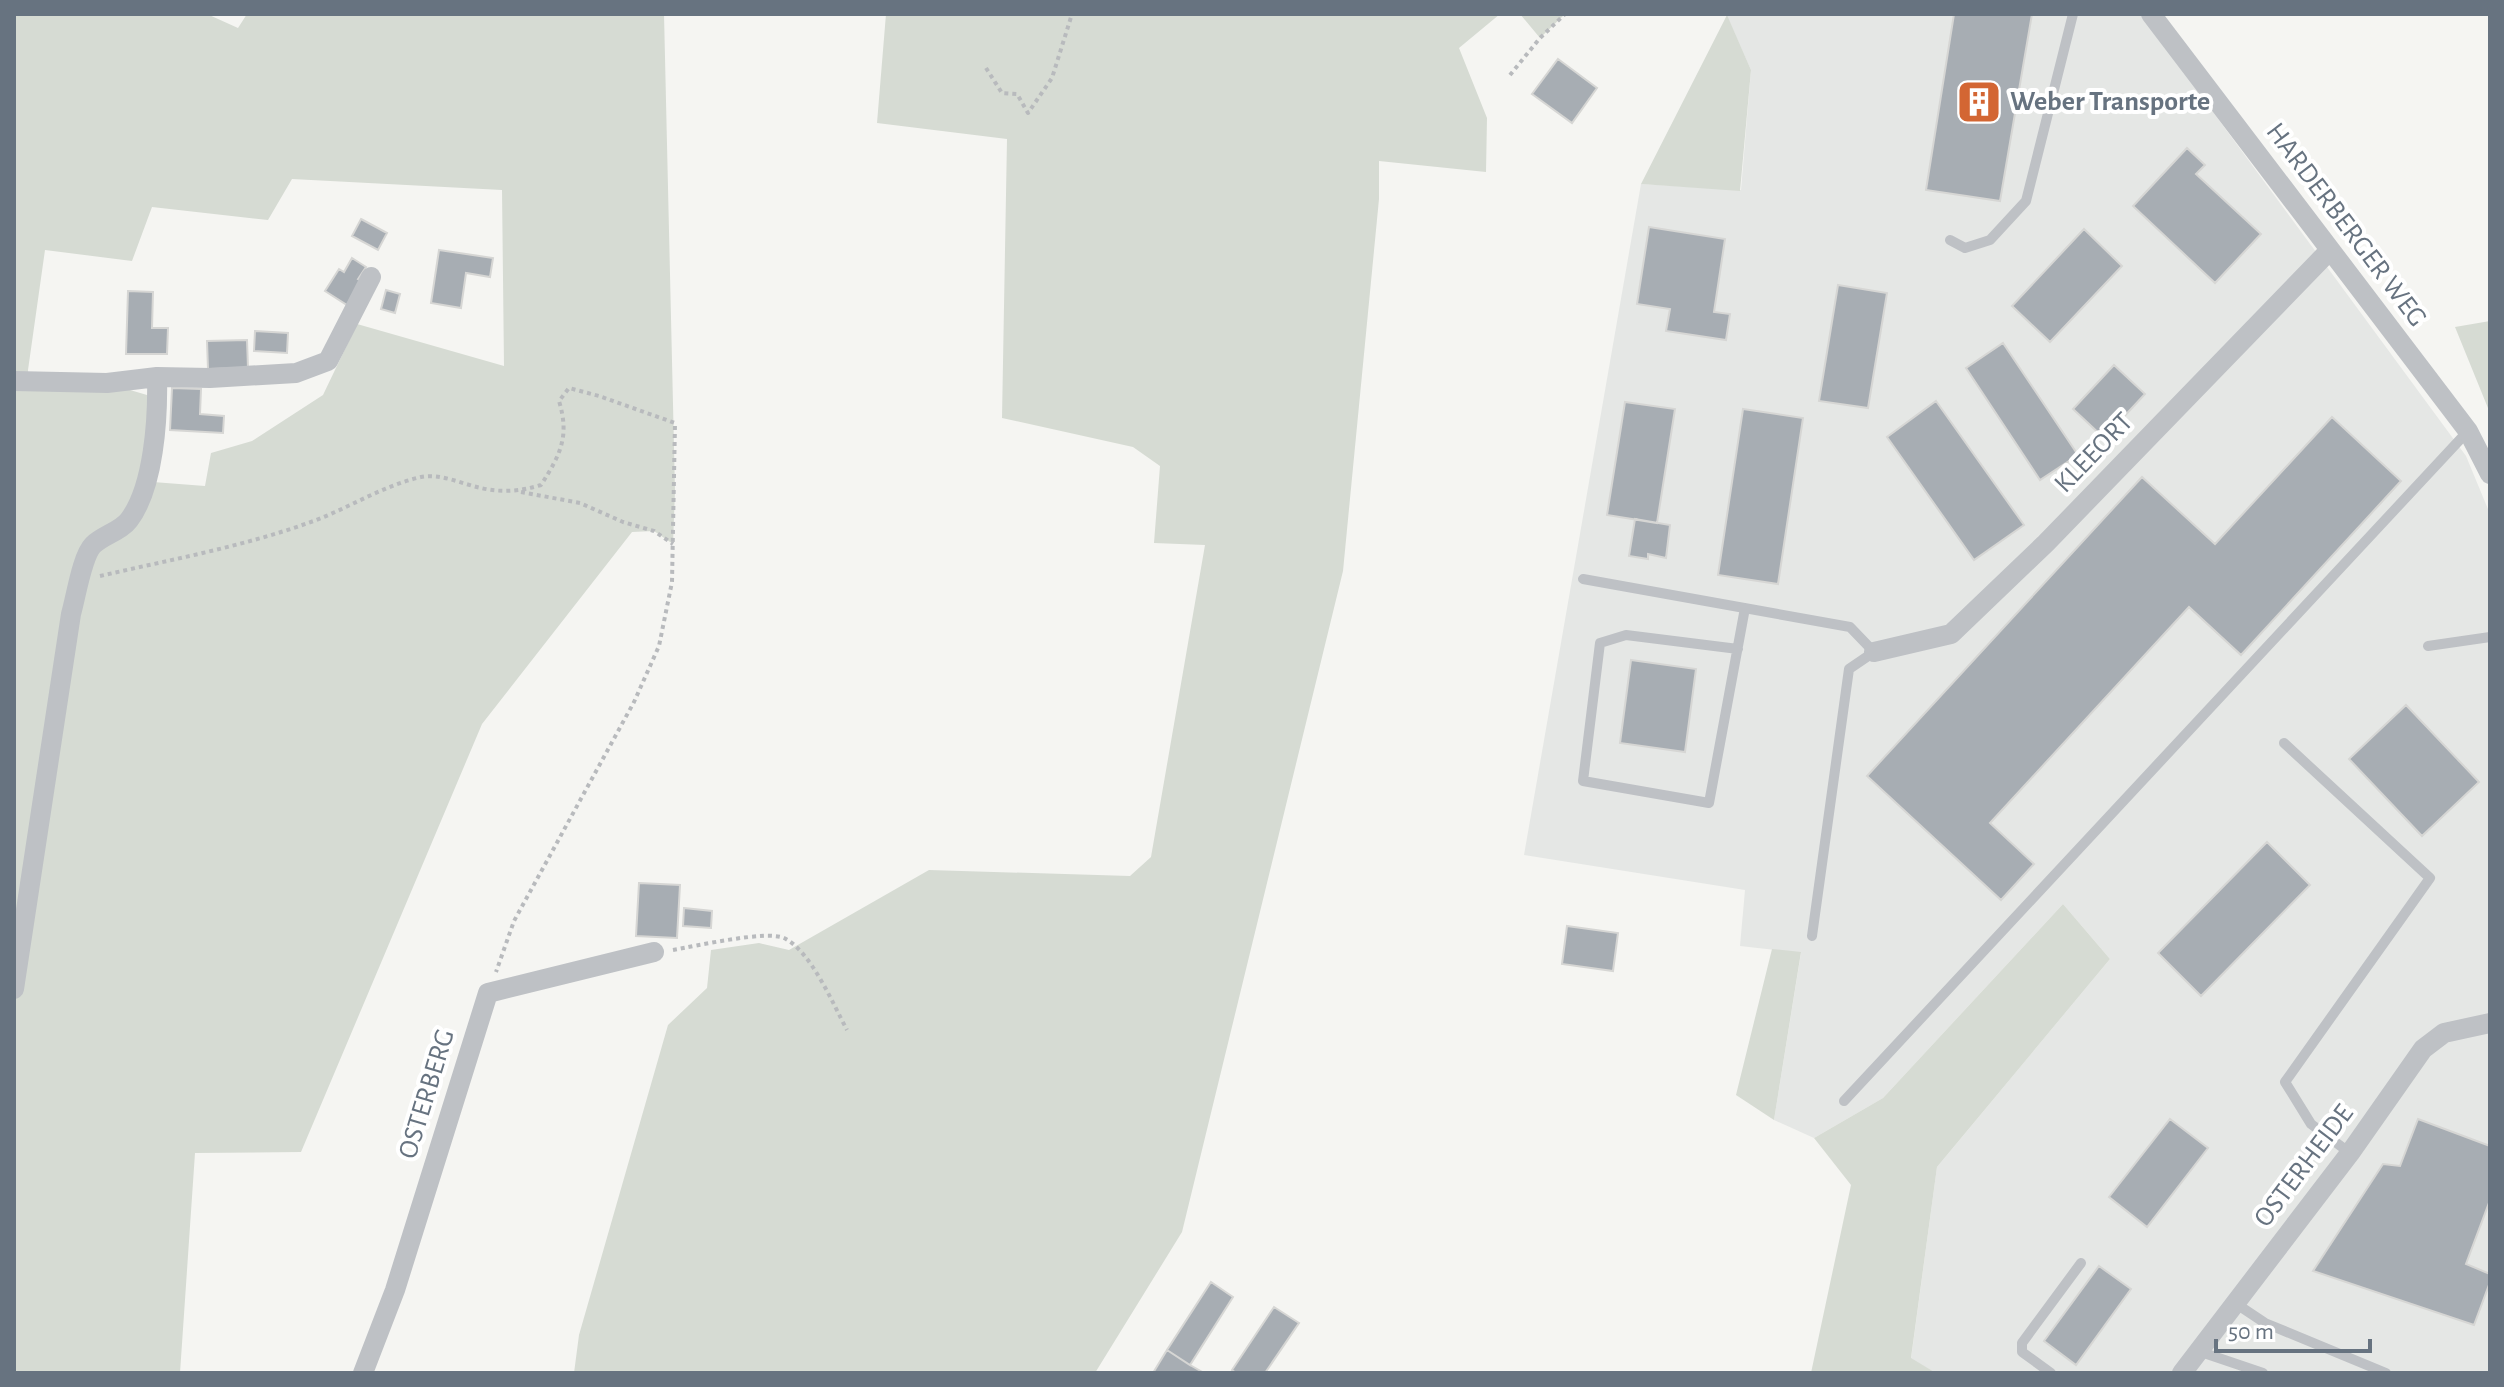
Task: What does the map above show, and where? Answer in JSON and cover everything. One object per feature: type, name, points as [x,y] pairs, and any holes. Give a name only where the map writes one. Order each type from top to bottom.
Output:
[{"type":"street","name":"HARDERBERGER WEG","points":[[2151,14],[2468,431],[2490,474]]},
{"type":"street","name":"KLEEORT","points":[[1874,652],[1951,634],[2046,543],[2329,251]]},
{"type":"street","points":[[14,381],[107,383],[157,377],[210,378],[296,373],[328,361],[371,277]]},
{"type":"street","points":[[14,989],[71,614],[80,585],[82,565],[93,545],[128,522],[147,479],[157,410],[157,377]]},
{"type":"street","points":[[488,993],[654,952]]},
{"type":"street","name":"OSTERBERG","points":[[363,1373],[395,1290],[488,993]]},
{"type":"street","name":"OSTERHEIDE","points":[[2182,1373],[2350,1153],[2423,1049],[2444,1033],[2490,1023]]},
{"type":"lane","points":[[1950,240],[1965,248],[1990,240],[2026,201],[2073,14]]},
{"type":"lane","points":[[1844,1101],[2468,431]]},
{"type":"lane","points":[[1583,579],[1850,627],[1874,652],[1849,669],[1812,936]]},
{"type":"lane","points":[[1738,649],[1626,635],[1600,643],[1583,781],[1709,803],[1738,649],[1745,608]]},
{"type":"lane","points":[[2428,646],[2490,637]]},
{"type":"lane","points":[[2284,743],[2430,878],[2285,1082],[2311,1124],[2350,1153]]},
{"type":"lane","points":[[2051,1373],[2022,1352],[2022,1343],[2081,1263]]},
{"type":"lane","points":[[2235,1303],[2265,1323],[2386,1373]]},
{"type":"lane","points":[[2198,1351],[2263,1373]]},
{"type":"path","points":[[986,68],[1002,93],[1017,94],[1028,113],[1052,78],[1072,14]]},
{"type":"path","points":[[1510,75],[1540,38],[1565,14]]},
{"type":"path","points":[[488,993],[514,921],[634,702],[659,646],[672,582],[675,423],[569,388],[559,401],[565,421],[560,454],[541,485],[518,491]]},
{"type":"path","points":[[80,585],[95,577],[273,535],[424,476],[484,489],[518,491],[580,503],[623,522],[654,531],[673,544]]},
{"type":"path","points":[[654,952],[762,935],[783,938],[804,954],[847,1030]]},
{"type":"shaded area","points":[[14,14],[207,14],[238,28],[247,14],[664,14],[675,491],[673,544],[654,531],[632,532],[482,724],[301,1152],[195,1153],[180,1373],[14,1373]],"holes":[[[292,179],[502,190],[504,366],[357,324],[323,395],[252,441],[211,453],[205,486],[153,482],[147,395],[130,390],[29,390],[28,370],[45,250],[132,261],[152,207],[268,220]]]},
{"type":"shaded area","points":[[886,14],[1500,14],[1459,48],[1487,118],[1486,172],[1379,161],[1379,199],[1343,571],[1182,1232],[1095,1373],[574,1373],[579,1335],[668,1025],[707,988],[711,950],[759,943],[789,950],[929,870],[1130,876],[1151,857],[1205,545],[1154,543],[1160,466],[1133,447],[1002,418],[1007,139],[877,123]]},
{"type":"shaded area","points":[[1520,14],[1565,14],[1540,38]]},
{"type":"shaded area","points":[[1726,14],[2141,14],[2466,456],[2490,514],[2490,1373],[1936,1373],[1911,1359],[1937,1167],[2110,959],[2063,904],[1883,1098],[1814,1138],[1774,1120],[1801,953],[1740,946],[1745,890],[1524,855],[1641,184],[1741,190],[1751,70]]},
{"type":"shaded area","points":[[1727,15],[1751,70],[1740,191],[1641,184]]},
{"type":"shaded area","points":[[2490,321],[2490,413],[2455,327]]},
{"type":"shaded area","points":[[2063,904],[2110,959],[1937,1167],[1911,1358],[1936,1373],[1811,1373],[1851,1185],[1814,1138],[1883,1098]]},
{"type":"shaded area","points":[[1772,949],[1801,952],[1774,1120],[1736,1095]]},
{"type":"building","name":"Weber Transporte","points":[[1954,14],[2032,14],[2000,201],[1926,190]]},
{"type":"building","points":[[1558,59],[1597,88],[1572,123],[1532,94]]},
{"type":"building","points":[[2187,148],[2205,165],[2196,174],[2261,234],[2215,283],[2133,206]]},
{"type":"building","points":[[361,219],[387,233],[378,250],[352,236]]},
{"type":"building","points":[[1649,227],[1725,239],[1714,312],[1730,314],[1726,340],[1666,331],[1670,309],[1637,304]]},
{"type":"building","points":[[2084,229],[2122,266],[2050,342],[2012,306]]},
{"type":"building","points":[[439,250],[493,258],[490,277],[466,273],[461,308],[431,303]]},
{"type":"building","points":[[352,258],[366,267],[358,279],[362,281],[347,305],[325,291],[339,269],[344,272]]},
{"type":"building","points":[[1838,285],[1887,293],[1868,408],[1819,401]]},
{"type":"building","points":[[386,290],[400,294],[395,313],[381,309]]},
{"type":"building","points":[[128,291],[153,292],[152,328],[168,328],[167,354],[126,354]]},
{"type":"building","points":[[255,331],[288,333],[287,353],[254,351]]},
{"type":"building","points":[[247,340],[248,368],[208,369],[207,341]]},
{"type":"building","points":[[2003,343],[2078,455],[2040,480],[1966,368]]},
{"type":"building","points":[[2114,365],[2145,394],[2104,438],[2073,409]]},
{"type":"building","points":[[172,388],[201,389],[200,414],[224,416],[223,433],[170,430]]},
{"type":"building","points":[[1936,401],[2024,525],[1974,560],[1887,437]]},
{"type":"building","points":[[1625,402],[1675,409],[1657,523],[1607,515]]},
{"type":"building","points":[[1743,409],[1803,418],[1778,584],[1718,575]]},
{"type":"building","points":[[2332,417],[2401,481],[2241,655],[2189,607],[1990,823],[2034,864],[2001,900],[1867,776],[2142,477],[2215,544]]},
{"type":"building","points":[[1635,519],[1670,525],[1666,558],[1648,554],[1648,559],[1629,556]]},
{"type":"building","points":[[1631,660],[1696,669],[1685,752],[1620,743]]},
{"type":"building","points":[[2406,705],[2479,782],[2422,836],[2349,759]]},
{"type":"building","points":[[2267,842],[2310,885],[2201,996],[2158,953]]},
{"type":"building","points":[[639,883],[680,885],[677,938],[636,936]]},
{"type":"building","points":[[684,908],[712,911],[711,928],[683,926]]},
{"type":"building","points":[[1567,926],[1618,933],[1613,971],[1562,964]]},
{"type":"building","points":[[2170,1119],[2208,1148],[2147,1227],[2109,1197]]},
{"type":"building","points":[[2418,1119],[2490,1146],[2490,1200],[2466,1264],[2490,1274],[2474,1325],[2313,1271],[2383,1164],[2400,1166]]},
{"type":"building","points":[[2099,1266],[2131,1289],[2076,1365],[2044,1341]]},
{"type":"building","points":[[1211,1282],[1233,1297],[1190,1365],[1167,1350]]},
{"type":"building","points":[[1274,1307],[1299,1323],[1265,1373],[1236,1373],[1232,1370]]},
{"type":"building","points":[[1167,1350],[1190,1365],[1204,1373],[1153,1373]]},
{"type":"place","name":"Weber Transporte","points":[[1979,102]]}]
